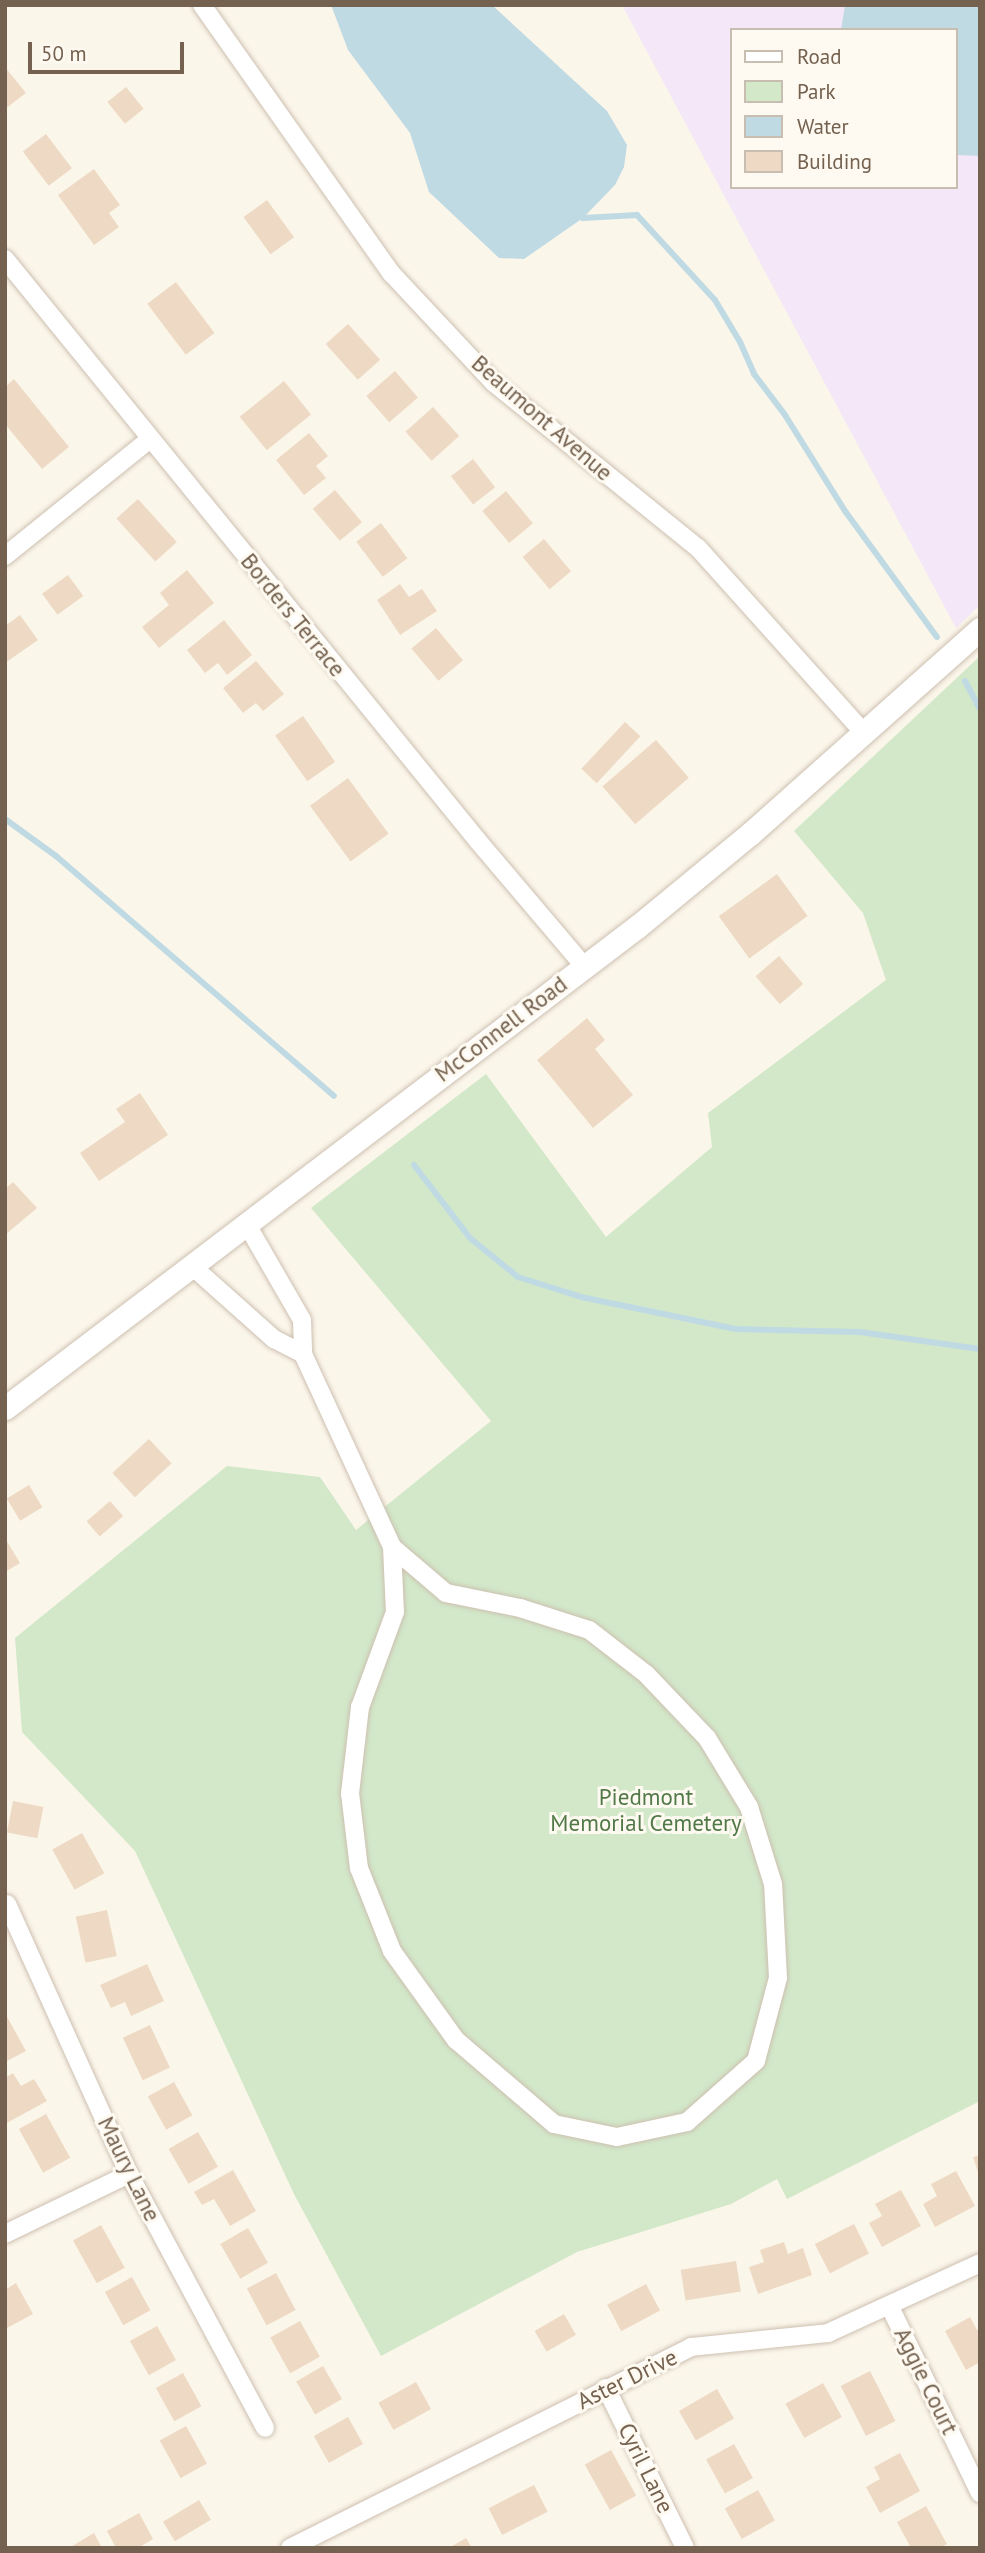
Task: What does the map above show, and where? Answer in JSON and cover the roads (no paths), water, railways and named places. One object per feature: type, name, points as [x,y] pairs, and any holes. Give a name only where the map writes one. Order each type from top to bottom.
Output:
[{"type":"street","name":"Beaumont Avenue","points":[[202,5],[392,274],[494,383],[698,548],[864,733]]},
{"type":"street","name":"Borders Terrace","points":[[5,259],[149,439],[585,967]]},
{"type":"street","points":[[5,556],[149,439]]},
{"type":"street","name":"McConnell Road","points":[[5,1408],[585,967],[751,833],[980,629]]},
{"type":"street","points":[[246,1223],[302,1320],[303,1354],[392,1547],[395,1612],[360,1706],[350,1793],[359,1868],[392,1951],[456,2040],[554,2124],[617,2137],[687,2122],[756,2061],[778,1978],[773,1884],[749,1807],[707,1738],[646,1674],[589,1630],[520,1608],[446,1593],[392,1547]]},
{"type":"street","points":[[192,1266],[274,1339],[303,1354]]},
{"type":"street","name":"Maury Lane","points":[[7,1904],[129,2174],[265,2428]]},
{"type":"street","points":[[5,2234],[129,2174]]},
{"type":"street","name":"Aster Drive","points":[[290,2548],[691,2347],[828,2333],[890,2307],[980,2263]]},
{"type":"street","name":"Aggie Court","points":[[890,2307],[980,2493]]},
{"type":"street","name":"Cyril Lane","points":[[606,2388],[685,2548]]},
{"type":"water","points":[[331,5],[492,5],[607,111],[627,145],[624,167],[615,185],[583,218],[524,259],[499,258],[429,192],[410,133],[348,50]]},
{"type":"water","points":[[845,5],[980,5],[980,156],[957,155],[957,28],[841,28]]},
{"type":"waterway","points":[[580,214],[583,218],[637,215],[715,300],[740,342],[754,374],[785,415],[845,511],[937,637]]},
{"type":"waterway","points":[[965,681],[980,709]]},
{"type":"waterway","points":[[5,819],[56,856],[334,1096]]},
{"type":"waterway","points":[[414,1165],[470,1238],[518,1277],[581,1297],[736,1329],[860,1332],[980,1349]]},
{"type":"park label","name":"Piedmont Memorial Cemetery","points":[[646,1810]]}]
